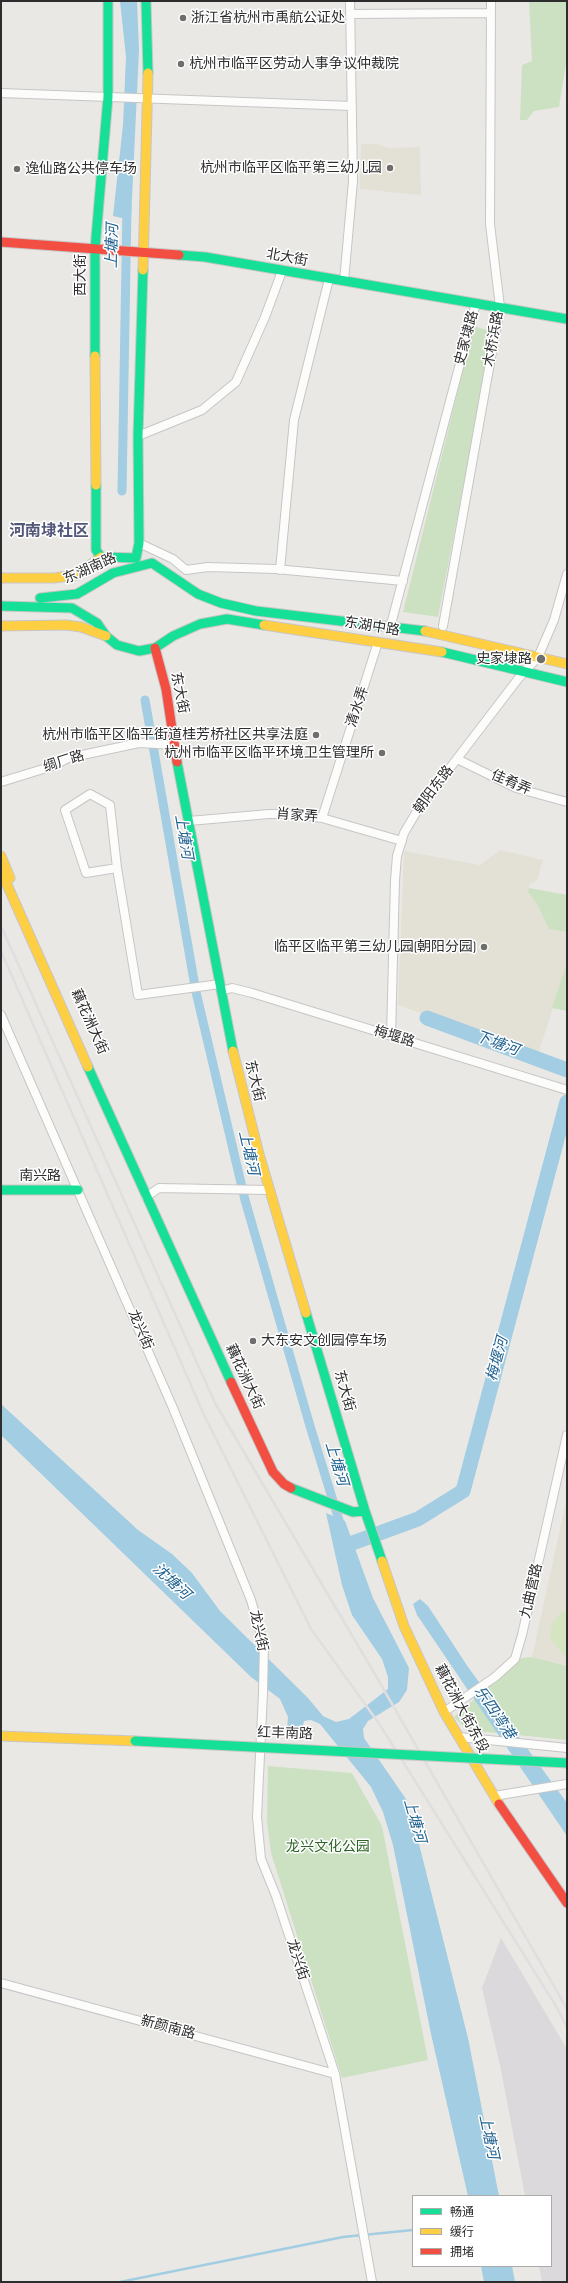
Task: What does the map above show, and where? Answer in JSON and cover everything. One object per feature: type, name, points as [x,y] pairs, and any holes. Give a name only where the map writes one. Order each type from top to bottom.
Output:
[{"type":"street","name":"西大街","points":[[98,553],[95,248],[108,97],[108,1]]},
{"type":"street","points":[[1,578],[54,578],[77,575],[98,553],[137,562],[139,543],[138,436],[142,253],[149,100],[146,1]]},
{"type":"street","points":[[344,281],[353,181],[350,1]]},
{"type":"street","name":"木桥浜路","points":[[443,626],[500,307],[490,224],[491,1]]},
{"type":"street","points":[[350,14],[491,13]]},
{"type":"street","points":[[1,93],[149,100],[352,106]]},
{"type":"street","name":"北大街","points":[[1,242],[205,257],[567,319]]},
{"type":"street","points":[[138,436],[202,410],[236,382],[265,317],[282,271]]},
{"type":"street","points":[[280,570],[294,420],[329,279]]},
{"type":"street","name":"史家埭路","points":[[390,628],[476,303]]},
{"type":"street","points":[[139,543],[172,559],[186,570],[208,566],[280,570],[403,581]]},
{"type":"street","name":"东湖南路","points":[[1,606],[54,602],[77,594],[113,573],[137,562],[152,563],[184,584]]},
{"type":"street","name":"朝阳东路","points":[[391,1036],[395,880],[397,856],[402,841],[417,811],[538,657],[554,620],[567,574]]},
{"type":"street","name":"东湖中路","points":[[184,584],[198,594],[221,603],[256,611],[438,633],[567,664]]},
{"type":"street","name":"东湖南路","points":[[1,598],[54,602],[72,608],[97,623],[106,636]]},
{"type":"street","name":"东湖中路","points":[[155,648],[173,636],[200,624],[227,619],[434,650],[567,682]]},
{"type":"street","points":[[1,626],[66,625],[81,627],[106,636],[117,645],[139,651],[155,648]]},
{"type":"street","name":"清水弄","points":[[322,818],[378,642]]},
{"type":"street","name":"东大街","points":[[155,648],[166,689],[218,986],[236,1068],[270,1190],[365,1512]]},
{"type":"street","name":"绸厂路","points":[[1,782],[53,766],[68,758],[132,744],[175,745]]},
{"type":"street","name":"佳肴弄","points":[[457,759],[516,788],[567,802]]},
{"type":"street","points":[[90,794],[110,805],[117,868],[86,873],[65,810],[90,794]]},
{"type":"street","name":"肖家弄","points":[[189,821],[269,814],[297,814],[322,818],[402,841]]},
{"type":"street","name":"藕花洲大街","points":[[1,856],[176,1262],[273,1472],[284,1484],[316,1499],[353,1512],[365,1512]]},
{"type":"street","name":"梅堰路","points":[[117,868],[138,995],[218,986],[232,988],[567,1090]]},
{"type":"street","name":"藕花洲大街","points":[[1,871],[149,1197]]},
{"type":"street","name":"龙兴街","points":[[1,1015],[173,1408],[251,1600],[264,1645],[257,1817],[262,1859],[276,1896],[335,2074],[372,2282]]},
{"type":"street","points":[[149,1197],[159,1188],[270,1190]]},
{"type":"street","name":"南兴路","points":[[1,1190],[78,1190]]},
{"type":"street","name":"九曲营路","points":[[444,1712],[495,1677],[515,1659],[564,1465],[567,1435]]},
{"type":"street","name":"藕花洲大街东段","points":[[365,1512],[404,1626],[444,1712],[494,1796],[567,1903]]},
{"type":"street","name":"红丰南路","points":[[1,1736],[399,1753],[567,1763]]},
{"type":"street","points":[[459,1737],[567,1748]]},
{"type":"street","points":[[494,1796],[567,1784]]},
{"type":"street","name":"新颜南路","points":[[1,1983],[335,2074]]},
{"type":"shaded area","name":"杭州市临平区临平第三幼儿园","points":[[361,144],[377,144],[389,148],[420,147],[421,195],[360,189]]},
{"type":"shaded area","name":"临平区临平第三幼儿园(朝阳分园)","points":[[500,850],[543,860],[537,881],[530,884],[528,892],[537,904],[549,929],[567,932],[567,962],[538,1055],[398,1005],[404,851],[480,865]]},
{"type":"shaded area","points":[[567,1497],[567,1666],[532,1657]]},
{"type":"shaded area","points":[[501,1938],[567,2049],[567,2282],[542,2282],[539,2267],[552,2267],[552,2195],[525,2195],[501,2070],[482,1988]]},
{"type":"green space","points":[[529,1],[567,1],[567,57],[559,107],[534,111],[527,120],[520,120],[522,65],[532,61]]},
{"type":"green space","points":[[474,326],[493,332],[438,617],[403,612]]},
{"type":"green space","points":[[529,888],[567,895],[567,932],[549,929],[537,904],[528,892]]},
{"type":"green space","points":[[567,962],[567,1011],[552,1008]]},
{"type":"green space","points":[[567,1610],[567,1658],[550,1639],[552,1623],[562,1612]]},
{"type":"green space","points":[[532,1657],[567,1666],[567,1740],[467,1730],[454,1717],[521,1658]]},
{"type":"green space","name":"龙兴文化公园","points":[[268,1766],[352,1773],[382,1826],[428,2060],[342,2078],[271,1853],[267,1822]]},
{"type":"water","points":[[120,1],[137,1],[139,50],[131,220],[113,216],[123,125],[126,57]]},
{"type":"water","name":"沈塘河","points":[[1,1404],[138,1530],[172,1554],[192,1573],[220,1611],[308,1698],[323,1716],[336,1722],[349,1719],[388,1689],[388,1677],[382,1659],[352,1615],[342,1585],[326,1513],[345,1521],[373,1598],[409,1668],[407,1690],[399,1702],[368,1721],[363,1729],[364,1738],[406,1799],[419,1844],[468,2038],[499,2195],[468,2195],[431,2034],[393,1845],[383,1812],[371,1787],[320,1724],[311,1720],[304,1721],[302,1730],[287,1730],[288,1717],[280,1699],[251,1677],[1,1435]]},
{"type":"water","name":"乐四湾港","points":[[420,1599],[428,1606],[468,1667],[567,1803],[567,1836],[417,1615],[413,1604]]},
{"type":"water","points":[[481,2267],[512,2267],[515,2282],[484,2282]]},
{"type":"waterway","name":"上塘河","points":[[122,491],[127,207]]},
{"type":"waterway","name":"上塘河","points":[[145,700],[196,992],[245,1200],[310,1426],[342,1530]]},
{"type":"waterway","name":"下塘河","points":[[427,1018],[567,1070]]},
{"type":"waterway","name":"梅堰河","points":[[347,1545],[418,1519],[463,1491],[567,1102]]},
{"type":"waterway","points":[[120,2282],[343,2237],[412,2230]]},
{"type":"railway","points":[[1,926],[215,1403],[376,1676],[567,2009]]},
{"type":"railway","points":[[1,951],[204,1415],[311,1629],[380,1725],[556,2006],[567,2027]]},
{"type":"traffic: fast","points":[[95,356],[95,249],[108,97],[108,1]]},
{"type":"traffic: fast","points":[[146,1],[148,73]]},
{"type":"traffic: fast","points":[[179,255],[205,257],[567,319]]},
{"type":"traffic: fast","points":[[96,485],[96,550],[101,557],[136,558],[139,543],[138,436],[143,270]]},
{"type":"traffic: fast","points":[[40,598],[77,594],[113,573],[152,563],[198,594],[221,603],[256,611],[425,631]]},
{"type":"traffic: fast","points":[[1,606],[72,608],[97,623],[106,636],[117,645],[139,651],[155,648],[173,636],[200,624],[227,619],[264,625]]},
{"type":"traffic: fast","points":[[442,652],[567,682]]},
{"type":"traffic: fast","points":[[177,762],[233,1051]]},
{"type":"traffic: fast","points":[[88,1067],[231,1382]]},
{"type":"traffic: fast","points":[[1,1190],[78,1190]]},
{"type":"traffic: fast","points":[[306,1313],[365,1511],[382,1561]]},
{"type":"traffic: fast","points":[[291,1488],[353,1512],[365,1511]]},
{"type":"traffic: fast","points":[[135,1741],[567,1763]]},
{"type":"traffic: slow","points":[[143,270],[148,73]]},
{"type":"traffic: slow","points":[[95,356],[96,485]]},
{"type":"traffic: slow","points":[[1,578],[54,578],[77,575],[101,557]]},
{"type":"traffic: slow","points":[[1,626],[66,625],[81,627],[106,636]]},
{"type":"traffic: slow","points":[[264,625],[442,652]]},
{"type":"traffic: slow","points":[[425,631],[567,664]]},
{"type":"traffic: slow","points":[[1,856],[10,878]]},
{"type":"traffic: slow","points":[[1,871],[88,1067]]},
{"type":"traffic: slow","points":[[233,1051],[259,1154],[306,1313]]},
{"type":"traffic: slow","points":[[382,1561],[404,1626],[444,1712],[499,1804]]},
{"type":"traffic: slow","points":[[1,1736],[135,1741]]},
{"type":"traffic: jam","points":[[1,242],[179,255]]},
{"type":"traffic: jam","points":[[155,648],[166,689],[177,762]]},
{"type":"traffic: jam","points":[[231,1382],[273,1472],[284,1484],[291,1488]]},
{"type":"traffic: jam","points":[[499,1804],[567,1903]]},
{"type":"place","name":"浙江省杭州市禹航公证处","points":[[183,18]]},
{"type":"place","name":"杭州市临平区劳动人事争议仲裁院","points":[[181,64]]},
{"type":"place","name":"杭州市临平区临平第三幼儿园","points":[[390,168]]},
{"type":"place","name":"逸仙路公共停车场","points":[[17,169]]},
{"type":"place","name":"史家埭路","points":[[541,659]]},
{"type":"place","name":"杭州市临平区临平街道桂芳桥社区共享法庭","points":[[316,735]]},
{"type":"place","name":"杭州市临平区临平环境卫生管理所","points":[[382,753]]},
{"type":"place","name":"临平区临平第三幼儿园(朝阳分园)","points":[[484,947]]},
{"type":"place","name":"大东安文创园停车场","points":[[253,1341]]},
{"type":"district","name":"河南埭社区","points":[[49,532]]}]
